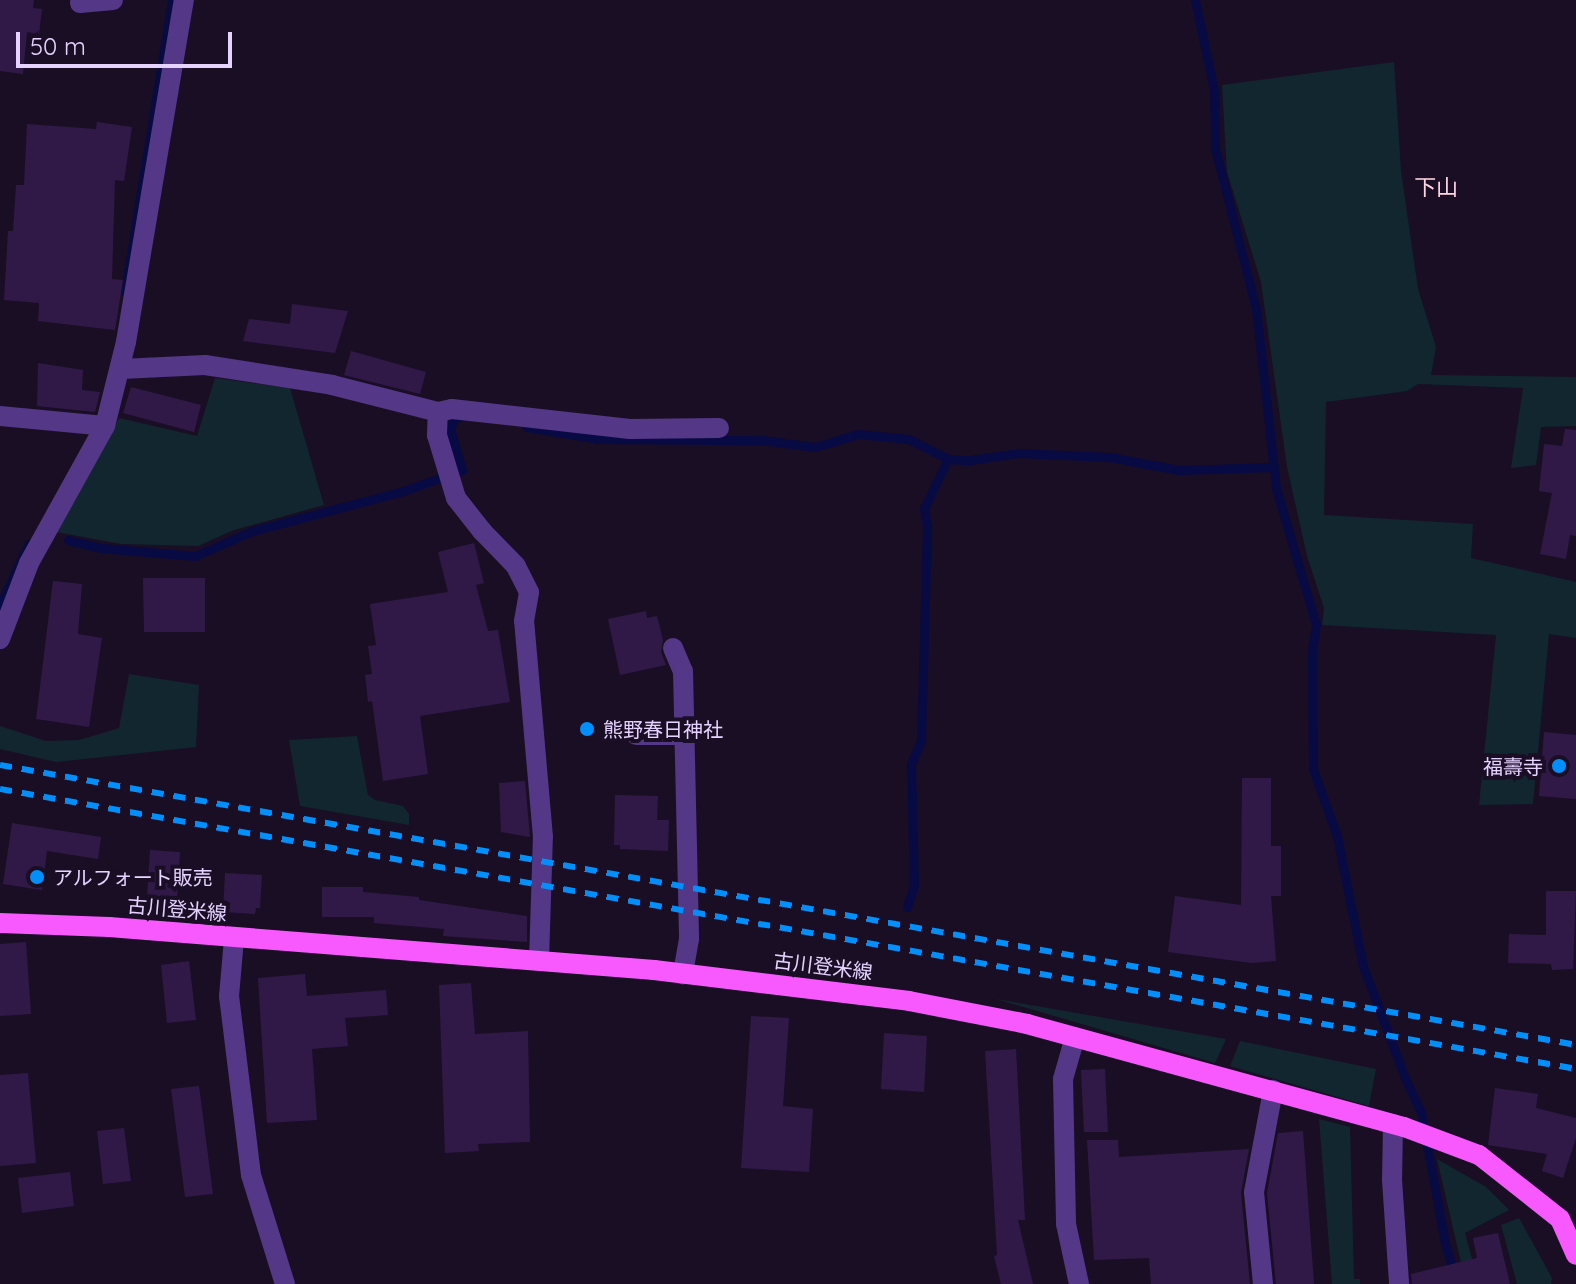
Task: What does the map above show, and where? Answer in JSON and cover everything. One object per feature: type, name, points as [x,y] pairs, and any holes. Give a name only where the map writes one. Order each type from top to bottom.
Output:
[{"type":"main road","name":"古川登米線","points":[[0,923],[109,927],[539,961],[683,974],[909,1001],[1075,1037],[1273,1090],[1398,1126],[1479,1155],[1560,1219],[1574,1245]]},
{"type":"street","points":[[80,3],[113,0]]},
{"type":"street","points":[[0,639],[29,563],[105,426],[121,369],[184,0]]},
{"type":"street","points":[[121,369],[205,365],[332,385],[438,412],[452,409],[630,429],[719,428]]},
{"type":"street","points":[[438,412],[437,435],[453,489],[482,531],[516,566],[529,592],[524,621],[543,837],[539,961]]},
{"type":"street","points":[[0,416],[105,426]]},
{"type":"street","points":[[673,648],[683,671],[689,939],[683,974]]},
{"type":"street","points":[[636,735],[684,735]]},
{"type":"street","points":[[234,939],[229,996],[251,1175],[285,1284]]},
{"type":"street","points":[[1075,1037],[1063,1079],[1066,1224],[1079,1284]]},
{"type":"street","points":[[1263,1284],[1254,1192],[1273,1090]]},
{"type":"street","points":[[1398,1126],[1392,1180],[1399,1284]]},
{"type":"shaded area","points":[[1394,62],[1401,171],[1418,289],[1436,347],[1431,375],[1576,377],[1576,426],[1541,427],[1536,465],[1511,468],[1523,388],[1418,384],[1407,391],[1326,402],[1324,515],[1473,524],[1471,558],[1576,582],[1576,638],[1549,634],[1533,804],[1479,805],[1496,635],[1322,625],[1324,608],[1307,556],[1287,467],[1261,282],[1227,172],[1222,85]]},
{"type":"shaded area","points":[[215,378],[290,388],[324,505],[234,530],[198,546],[121,544],[56,532],[119,418],[197,436]]},
{"type":"shaded area","points":[[129,674],[199,685],[196,747],[56,762],[0,749],[0,726],[46,741],[79,740],[119,728]]},
{"type":"shaded area","points":[[357,736],[368,795],[375,800],[403,806],[409,814],[409,825],[300,806],[289,740]]},
{"type":"shaded area","points":[[996,999],[1226,1039],[1215,1063]]},
{"type":"shaded area","points":[[1240,1041],[1376,1069],[1369,1106],[1230,1066]]},
{"type":"shaded area","points":[[1319,1119],[1350,1127],[1354,1279],[1360,1279],[1360,1284],[1332,1284]]},
{"type":"shaded area","points":[[1437,1159],[1486,1187],[1509,1210],[1465,1233],[1479,1284],[1466,1284]]},
{"type":"shaded area","points":[[1519,1218],[1552,1278],[1551,1284],[1517,1284],[1501,1225]]},
{"type":"building","points":[[0,0],[34,0],[33,8],[42,9],[39,34],[27,32],[23,74],[0,71]]},
{"type":"building","points":[[97,122],[132,127],[124,181],[115,180],[112,279],[123,280],[115,330],[38,321],[39,303],[4,300],[8,231],[13,231],[16,185],[24,185],[27,124],[96,129]]},
{"type":"building","points":[[292,304],[348,311],[335,353],[243,341],[249,319],[290,324]]},
{"type":"building","points":[[351,351],[426,372],[420,394],[344,375]]},
{"type":"building","points":[[38,363],[83,370],[82,390],[100,392],[95,412],[37,406]]},
{"type":"building","points":[[131,387],[201,405],[194,432],[123,413]]},
{"type":"building","points":[[1565,429],[1576,430],[1576,536],[1570,535],[1566,559],[1540,554],[1552,493],[1539,491],[1544,444],[1562,446]]},
{"type":"building","points":[[474,543],[484,583],[476,585],[488,631],[498,630],[510,702],[420,716],[428,774],[383,781],[372,701],[368,702],[365,675],[372,674],[368,646],[376,645],[370,604],[448,592],[438,552]]},
{"type":"building","points":[[143,578],[205,578],[205,632],[144,632]]},
{"type":"building","points":[[53,581],[82,584],[78,634],[102,638],[89,727],[36,719]]},
{"type":"building","points":[[646,611],[647,618],[657,616],[663,640],[661,652],[666,665],[620,675],[608,619]]},
{"type":"building","name":"福壽寺","points":[[1544,732],[1576,735],[1576,799],[1539,796]]},
{"type":"building","points":[[1242,778],[1271,778],[1271,846],[1281,846],[1281,896],[1271,896],[1276,961],[1252,963],[1168,952],[1175,896],[1241,905]]},
{"type":"building","points":[[525,781],[530,837],[501,832],[499,783]]},
{"type":"building","points":[[615,795],[658,796],[657,820],[669,820],[668,851],[620,849],[620,845],[614,845]]},
{"type":"building","points":[[12,823],[101,837],[98,859],[47,851],[42,890],[3,884]]},
{"type":"building","points":[[150,850],[180,852],[176,915],[146,912]]},
{"type":"building","points":[[225,873],[262,875],[260,908],[256,908],[255,914],[223,912]]},
{"type":"building","points":[[322,887],[363,887],[363,892],[419,897],[419,900],[527,916],[527,942],[443,936],[444,929],[374,923],[374,917],[322,917]]},
{"type":"building","points":[[1546,891],[1576,891],[1573,969],[1552,970],[1551,964],[1508,963],[1509,934],[1546,935]]},
{"type":"building","points":[[26,942],[31,1014],[0,1016],[0,944]]},
{"type":"building","points":[[189,961],[196,1020],[167,1023],[161,965]]},
{"type":"building","points":[[305,974],[307,996],[386,990],[388,1015],[345,1018],[348,1046],[312,1049],[317,1120],[267,1123],[258,978]]},
{"type":"building","points":[[471,983],[475,1034],[528,1031],[530,1142],[478,1144],[479,1151],[445,1153],[439,985]]},
{"type":"building","points":[[751,1016],[789,1018],[783,1106],[813,1109],[809,1172],[741,1168]]},
{"type":"building","points":[[884,1033],[927,1036],[924,1092],[881,1089]]},
{"type":"building","points":[[1016,1049],[1025,1220],[1018,1220],[1033,1284],[1001,1284],[994,1256],[997,1255],[985,1051]]},
{"type":"building","points":[[1105,1069],[1108,1132],[1084,1132],[1081,1070]]},
{"type":"building","points":[[28,1073],[36,1163],[0,1166],[0,1075]]},
{"type":"building","points":[[199,1086],[213,1194],[185,1197],[171,1089]]},
{"type":"building","points":[[1495,1088],[1538,1094],[1536,1108],[1576,1118],[1576,1138],[1563,1178],[1542,1171],[1547,1154],[1488,1145]]},
{"type":"building","points":[[124,1128],[131,1181],[103,1184],[97,1131]]},
{"type":"building","points":[[1303,1131],[1314,1284],[1276,1284],[1267,1193],[1278,1133]]},
{"type":"building","points":[[1087,1140],[1118,1140],[1119,1157],[1249,1149],[1241,1193],[1250,1284],[1151,1284],[1149,1258],[1094,1260]]},
{"type":"building","points":[[70,1172],[74,1206],[22,1213],[18,1178]]},
{"type":"building","points":[[1498,1233],[1510,1284],[1412,1284],[1411,1274],[1477,1258],[1473,1238]]},
{"type":"waterway","points":[[125,291],[172,0]]},
{"type":"waterway","points":[[1195,0],[1214,90],[1215,148],[1256,309],[1276,488],[1316,625],[1312,651],[1313,769],[1337,836],[1363,966],[1421,1112],[1445,1243],[1457,1284]]},
{"type":"waterway","points":[[68,540],[101,548],[195,556],[252,531],[403,491],[462,470],[450,429],[455,416],[461,417]]},
{"type":"waterway","points":[[527,427],[599,439],[762,440],[815,447],[858,434],[909,439],[948,459],[970,460],[1019,453],[1110,457],[1179,470],[1273,467]]},
{"type":"waterway","points":[[907,907],[914,885],[911,764],[921,741],[927,527],[924,508],[948,459]]},
{"type":"waterway","points":[[0,605],[29,543]]},
{"type":"railway","points":[[0,765],[1576,1045]]},
{"type":"railway","points":[[0,789],[1576,1069]]},
{"type":"place","name":"熊野春日神社","points":[[587,729]]},
{"type":"place","name":"福壽寺","points":[[1559,766]]},
{"type":"place","name":"アルフォート販売","points":[[37,877]]},
{"type":"district","name":"下山","points":[[1436,188]]}]
